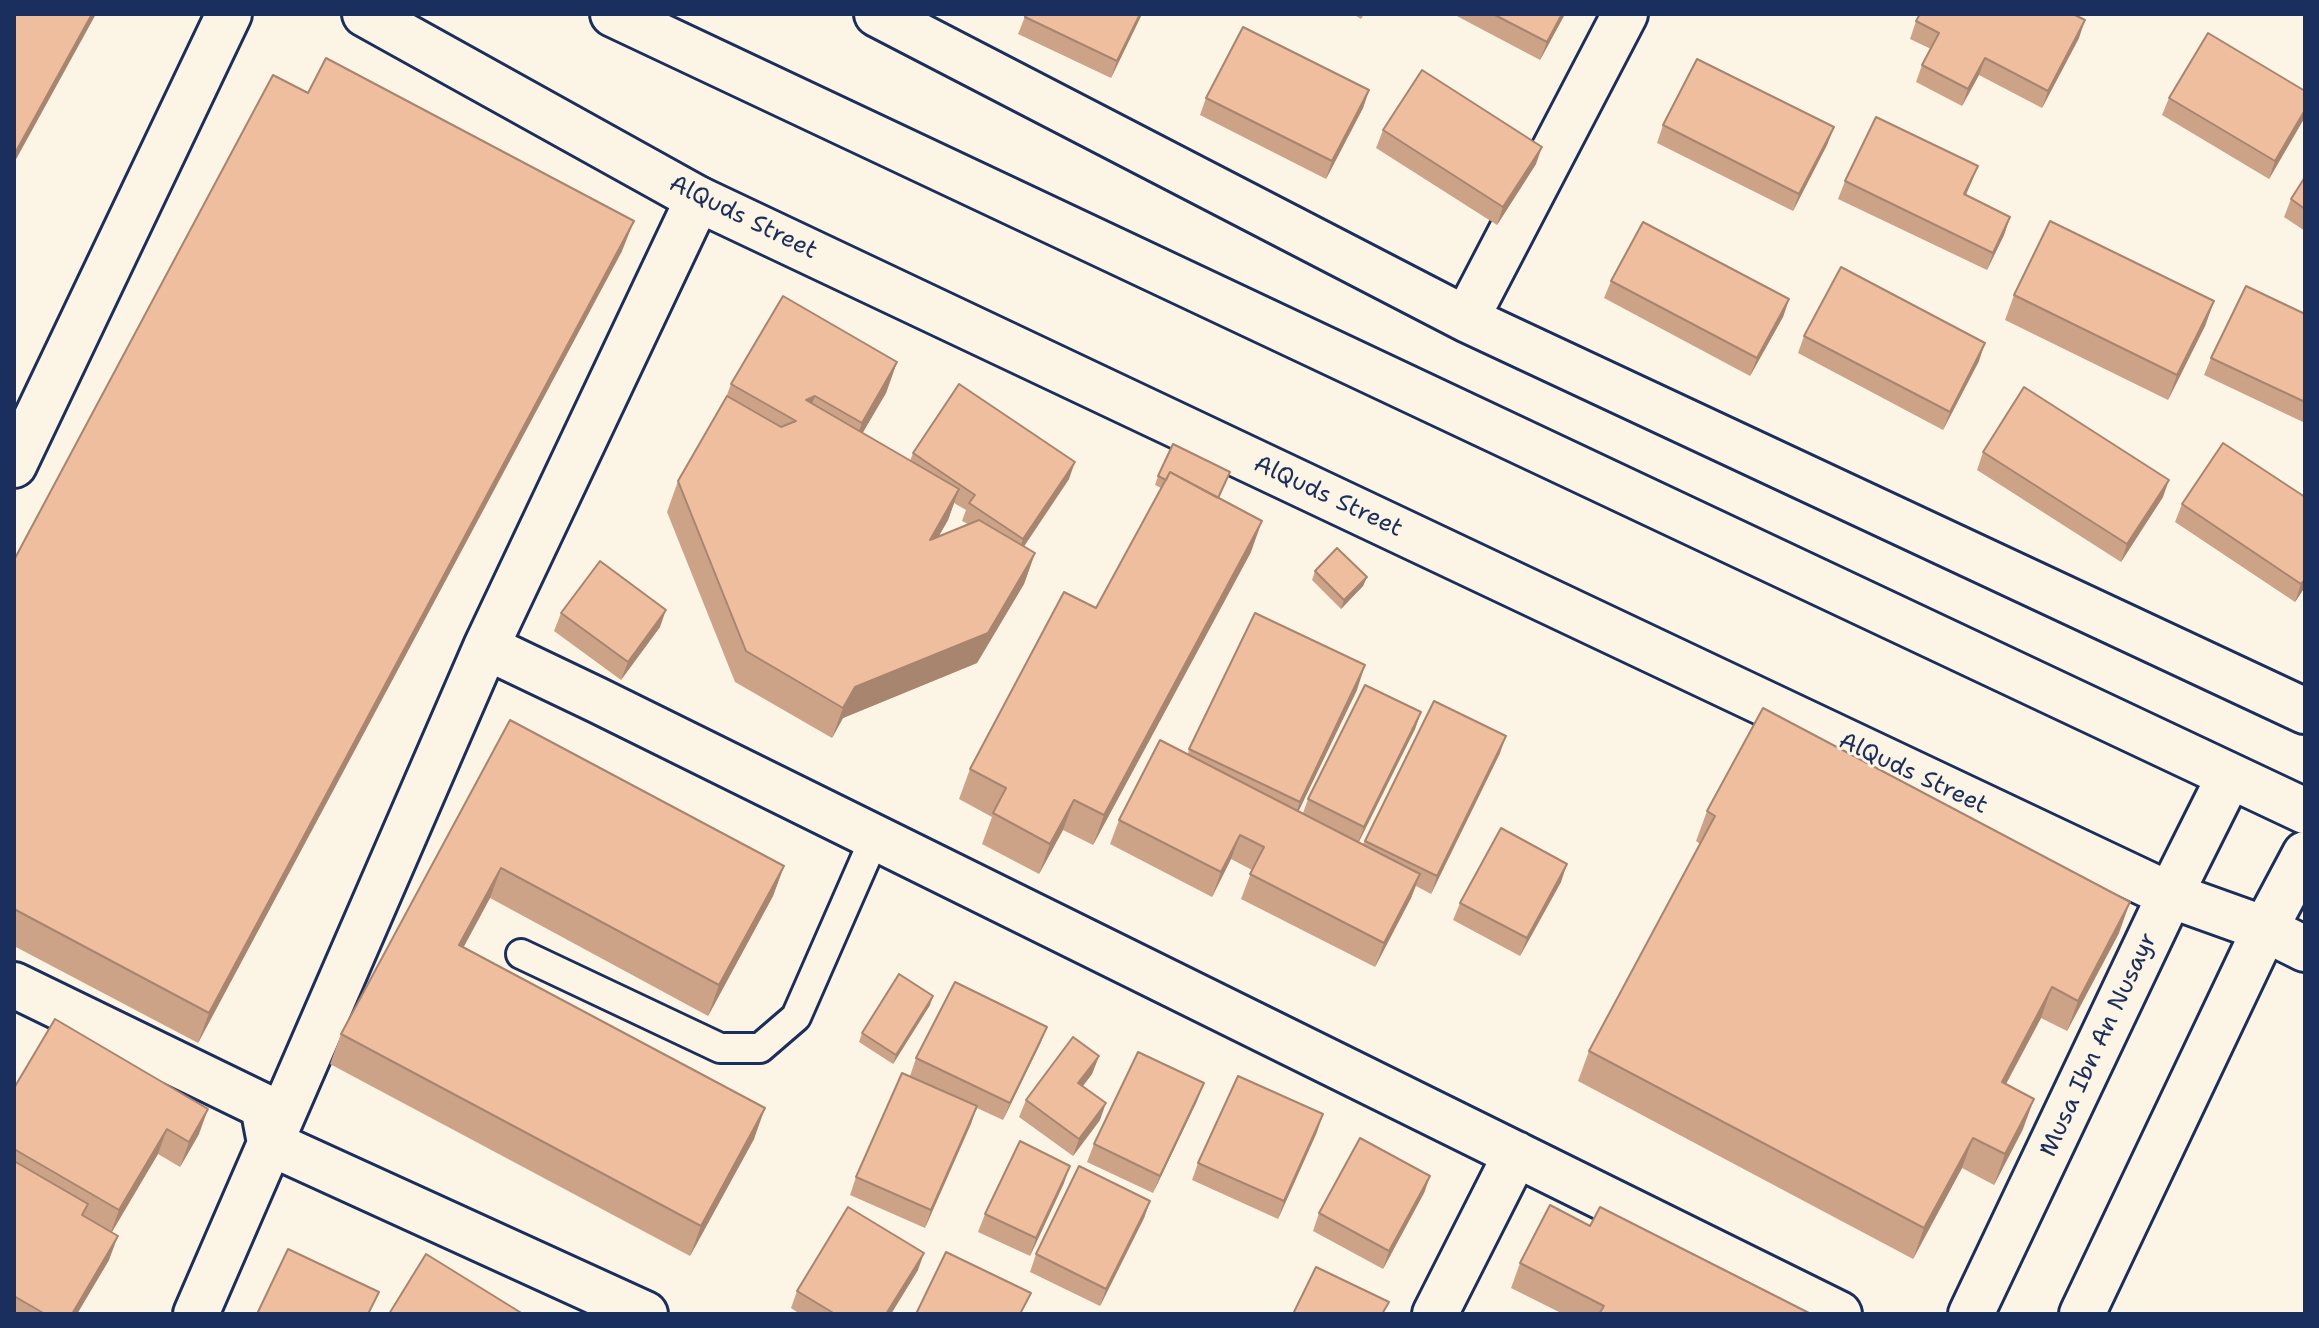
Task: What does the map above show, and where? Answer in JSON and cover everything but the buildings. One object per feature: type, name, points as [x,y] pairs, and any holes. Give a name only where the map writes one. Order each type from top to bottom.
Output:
[{"type":"street","points":[[14,465],[229,14]]},
{"type":"street","name":"AlQuds Street","points":[[365,14],[698,199],[2170,895],[2265,929],[2305,949]]},
{"type":"street","points":[[613,14],[2305,811]]},
{"type":"street","points":[[877,14],[1466,319],[2300,695]]},
{"type":"street","points":[[1466,319],[1625,14]]},
{"type":"street","points":[[196,1314],[486,647],[698,199]]},
{"type":"street","points":[[486,647],[1839,1314]]},
{"type":"street","name":"Musa Ibn An Nusayr","points":[[1971,1314],[2229,777]]},
{"type":"street","points":[[2082,1314],[2265,929],[2305,854]]},
{"type":"street","points":[[14,985],[263,1106],[270,1143]]},
{"type":"street","points":[[270,1143],[645,1314]]},
{"type":"street","points":[[1435,1314],[1516,1154]]},
{"type":"lane","points":[[521,954],[720,1048],[760,1048],[796,1017],[875,837]]}]
